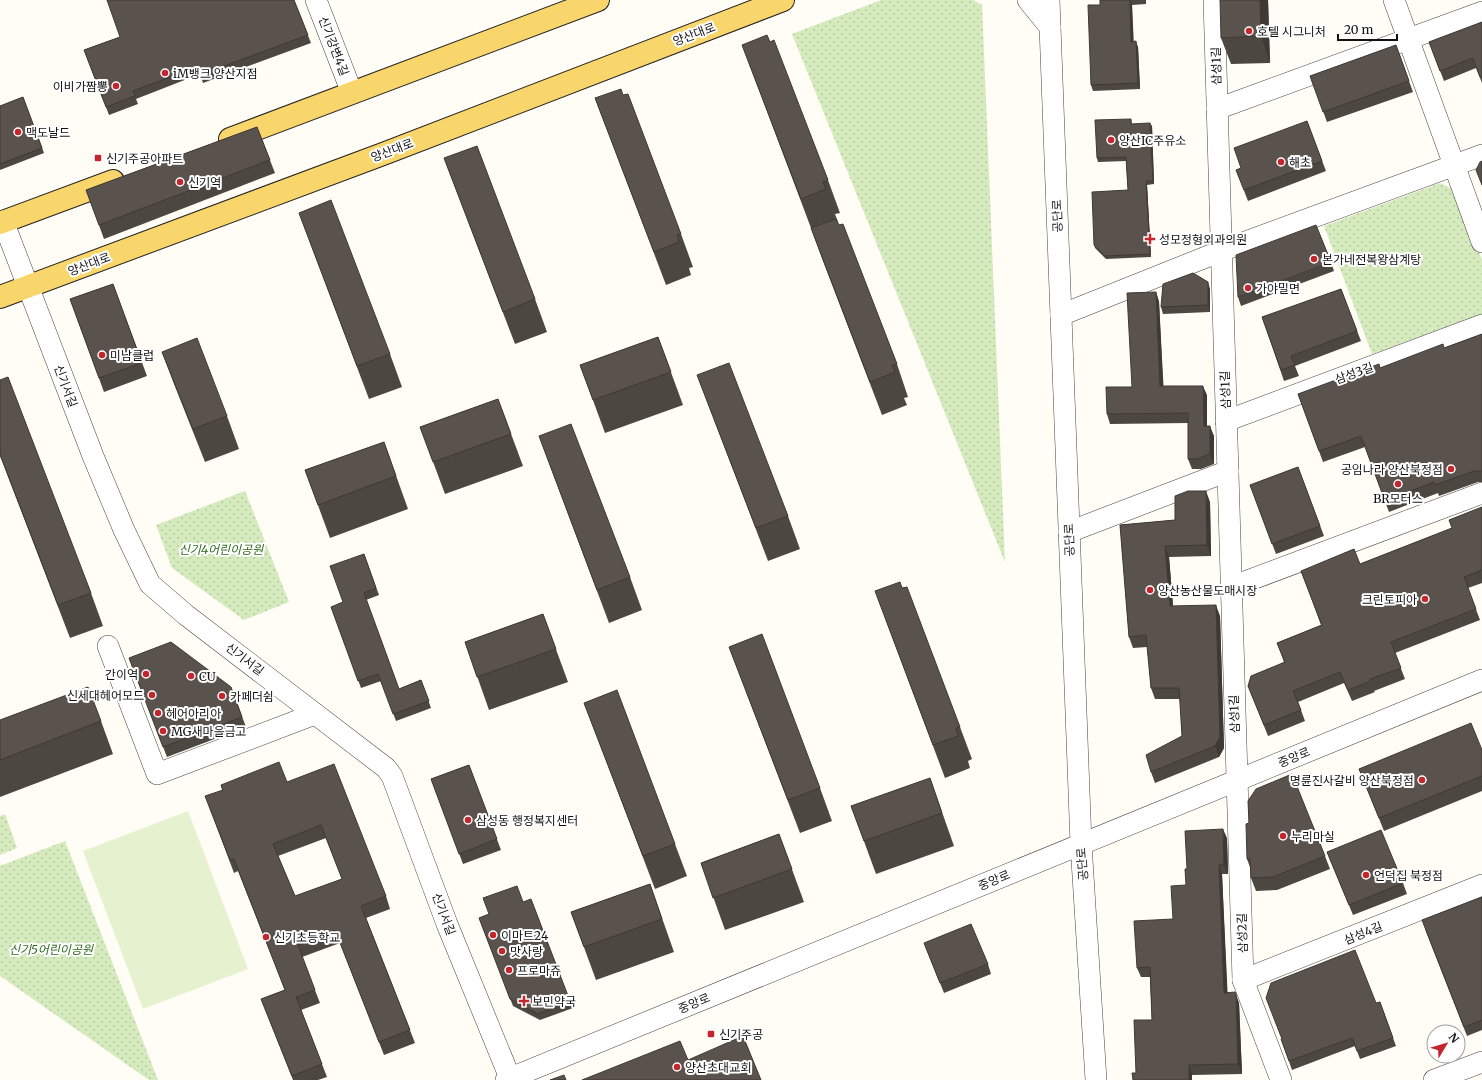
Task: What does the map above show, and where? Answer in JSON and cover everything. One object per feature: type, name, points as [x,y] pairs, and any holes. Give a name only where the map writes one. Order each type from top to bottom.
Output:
[{"type":"main road","points":[[214,144],[598,0]]},
{"type":"main road","name":"양산대로","points":[[0,297],[383,154],[783,0]]},
{"type":"main road","points":[[1,222],[133,174]]},
{"type":"street","name":"신기강변4길","points":[[316,0],[352,93]]},
{"type":"street","points":[[1028,0],[1050,28]]},
{"type":"street","name":"공단로","points":[[1049,0],[1081,844],[1096,1080]]},
{"type":"street","name":"삼성1길","points":[[1214,0],[1236,780]]},
{"type":"street","points":[[1394,0],[1482,242]]},
{"type":"street","points":[[1217,109],[1409,40],[1482,12]]},
{"type":"street","points":[[1061,315],[1221,251],[1482,154]]},
{"type":"street","name":"신기서길","points":[[1,222],[28,287],[93,456],[124,530],[150,584],[186,616],[386,768],[392,776],[447,924],[508,1079]]},
{"type":"street","name":"삼성3길","points":[[1226,421],[1482,325]]},
{"type":"street","points":[[1068,532],[1228,471]]},
{"type":"street","points":[[1231,587],[1482,493]]},
{"type":"street","points":[[108,646],[157,774],[315,714]]},
{"type":"street","name":"중앙로","points":[[508,1079],[1482,680]]},
{"type":"street","name":"삼성2길","points":[[1236,780],[1243,980],[1281,1080]]},
{"type":"street","name":"삼성4길","points":[[1243,980],[1482,885]]},
{"type":"street","points":[[1434,1080],[1482,1062]]},
{"type":"green space","points":[[881,0],[973,0],[982,5],[1005,562],[792,34]]},
{"type":"green space","points":[[1440,183],[1457,191],[1482,260],[1482,314],[1372,354],[1324,226]]},
{"type":"green space","name":"신기4어린이공원","points":[[245,491],[289,602],[244,620],[172,568],[156,525]]},
{"type":"green space","points":[[188,811],[248,969],[143,1009],[83,851]]},
{"type":"green space","points":[[5,814],[17,848],[0,855],[0,816]]},
{"type":"green space","name":"신기5어린이공원","points":[[65,841],[158,1080],[149,1080],[0,976],[0,866]]},
{"type":"building","points":[[107,0],[294,0],[308,35],[200,75],[197,67],[133,91],[135,96],[106,107],[84,50],[120,37]]},
{"type":"building","points":[[1100,0],[1130,0],[1131,42],[1136,41],[1138,83],[1091,85],[1088,5],[1100,5]]},
{"type":"building","points":[[1220,0],[1260,0],[1261,36],[1221,38]]},
{"type":"building","points":[[1482,22],[1482,76],[1480,77],[1473,58],[1440,71],[1429,42]]},
{"type":"building","points":[[767,35],[770,42],[774,40],[828,180],[823,182],[826,189],[801,199],[742,45]]},
{"type":"building","points":[[1396,45],[1409,81],[1323,112],[1310,76]]},
{"type":"building","points":[[621,89],[623,95],[628,94],[681,234],[677,235],[679,242],[654,252],[595,98]]},
{"type":"building","name":"맥도날드","points":[[23,97],[42,148],[0,164],[0,106]]},
{"type":"building","points":[[1131,119],[1131,124],[1150,123],[1153,181],[1146,181],[1150,254],[1105,256],[1094,245],[1092,192],[1128,190],[1126,157],[1097,158],[1095,120]]},
{"type":"building","points":[[1307,121],[1322,161],[1244,190],[1236,170],[1241,168],[1234,148]]},
{"type":"building","name":"신기역","points":[[257,127],[270,160],[99,225],[86,190]]},
{"type":"building","points":[[477,146],[535,299],[503,312],[444,158]]},
{"type":"building","points":[[1482,161],[1482,185],[1476,170]]},
{"type":"building","points":[[331,200],[390,354],[357,366],[299,213]]},
{"type":"building","points":[[836,219],[839,225],[843,224],[897,364],[892,365],[895,372],[870,382],[811,228]]},
{"type":"building","points":[[1316,225],[1331,262],[1238,297],[1236,255]]},
{"type":"building","points":[[1193,273],[1208,282],[1208,305],[1161,307],[1163,284]]},
{"type":"building","points":[[113,284],[142,363],[99,378],[70,299]]},
{"type":"building","points":[[1341,289],[1357,331],[1291,356],[1295,365],[1281,370],[1262,317]]},
{"type":"building","points":[[1156,292],[1160,386],[1203,386],[1204,426],[1210,426],[1210,454],[1197,459],[1188,459],[1188,413],[1107,414],[1106,387],[1132,387],[1127,293]]},
{"type":"building","points":[[1482,334],[1482,471],[1474,471],[1435,485],[1434,482],[1385,501],[1361,436],[1319,451],[1298,394],[1379,364],[1380,368],[1443,344],[1444,348]]},
{"type":"building","points":[[658,337],[671,372],[593,400],[580,365]]},
{"type":"building","points":[[197,338],[227,416],[193,429],[162,352]]},
{"type":"building","points":[[729,363],[788,516],[756,528],[697,375]]},
{"type":"building","points":[[8,377],[91,593],[58,605],[0,454],[0,380]]},
{"type":"building","points":[[498,399],[511,434],[433,462],[420,427]]},
{"type":"building","points":[[571,424],[630,577],[597,590],[539,436]]},
{"type":"building","points":[[384,442],[396,476],[318,505],[305,470]]},
{"type":"building","points":[[1298,467],[1320,526],[1272,544],[1250,485]]},
{"type":"building","points":[[1188,491],[1206,491],[1207,545],[1165,546],[1170,606],[1216,605],[1220,737],[1215,746],[1151,772],[1146,755],[1182,736],[1179,688],[1151,688],[1146,635],[1129,637],[1120,525],[1175,520],[1175,496]]},
{"type":"building","points":[[1482,507],[1482,570],[1464,577],[1476,609],[1391,642],[1401,668],[1370,679],[1371,681],[1348,690],[1340,672],[1293,691],[1301,710],[1264,725],[1248,686],[1251,676],[1285,662],[1277,643],[1322,625],[1301,571],[1354,549],[1360,564],[1452,528],[1449,520]]},
{"type":"building","points":[[364,554],[376,588],[364,593],[399,689],[421,680],[429,701],[393,714],[378,674],[358,681],[331,607],[343,602],[330,566]]},
{"type":"building","points":[[900,582],[902,588],[907,587],[960,727],[956,728],[958,736],[933,745],[875,591]]},
{"type":"building","points":[[543,614],[556,649],[477,677],[465,642]]},
{"type":"building","points":[[762,634],[820,788],[788,800],[729,647]]},
{"type":"building","points":[[171,642],[231,687],[242,717],[163,747],[129,658]]},
{"type":"building","points":[[88,687],[101,721],[0,760],[0,720]]},
{"type":"building","points":[[617,690],[675,844],[643,856],[584,703]]},
{"type":"building","points":[[1471,723],[1482,750],[1482,776],[1379,818],[1359,769]]},
{"type":"building","points":[[279,762],[287,782],[334,764],[386,896],[361,906],[410,1030],[379,1042],[335,930],[298,945],[315,990],[296,997],[322,1064],[292,1076],[261,999],[285,990],[234,859],[230,860],[205,796],[223,790],[221,785]],"holes":[[[321,825],[342,879],[295,896],[273,844]]]},
{"type":"building","name":"삼성동 행정복지센터","points":[[469,765],[497,839],[459,854],[431,779]]},
{"type":"building","points":[[1292,774],[1325,856],[1273,877],[1251,878],[1250,859],[1247,859],[1246,824],[1249,823],[1248,801],[1256,789]]},
{"type":"building","points":[[930,778],[942,813],[864,841],[851,806]]},
{"type":"building","points":[[1223,829],[1224,864],[1219,865],[1224,993],[1235,992],[1236,994],[1238,1064],[1189,1065],[1189,1080],[1133,1080],[1132,1073],[1136,1073],[1134,1020],[1152,1020],[1150,967],[1137,968],[1134,921],[1173,919],[1171,886],[1186,885],[1185,869],[1187,869],[1185,831]]},
{"type":"building","points":[[1381,830],[1403,883],[1349,905],[1327,852]]},
{"type":"building","points":[[779,834],[792,869],[713,898],[701,863]]},
{"type":"building","points":[[650,884],[662,919],[584,947],[571,912]]},
{"type":"building","points":[[517,886],[523,902],[531,899],[570,1001],[538,1014],[510,999],[479,918],[489,914],[483,898]]},
{"type":"building","points":[[1482,897],[1482,1020],[1466,1026],[1466,1024],[1463,1024],[1422,920]]},
{"type":"building","points":[[971,924],[988,964],[940,983],[924,943]]},
{"type":"building","points":[[1355,950],[1376,1003],[1380,1002],[1393,1038],[1357,1051],[1352,1038],[1289,1061],[1266,998],[1271,983]]},
{"type":"building","points":[[743,1036],[761,1080],[582,1080],[680,1041],[688,1060]]},
{"type":"building","points":[[564,1075],[566,1080],[550,1080]]},
{"type":"place","name":"호텔 시그니처","points":[[1249,31]]},
{"type":"place","name":"iM뱅크 양산지점","points":[[165,73]]},
{"type":"place","name":"이비가짬뽕","points":[[116,86]]},
{"type":"place","name":"맥도날드","points":[[18,132]]},
{"type":"place","name":"양산IC주유소","points":[[1111,140]]},
{"type":"place","name":"신기주공아파트","points":[[98,158]]},
{"type":"place","name":"해초","points":[[1281,162]]},
{"type":"place","name":"신기역","points":[[180,182]]},
{"type":"place","name":"성모정형외과의원","points":[[1150,239]]},
{"type":"place","name":"본가네전복왕삼계탕","points":[[1314,259]]},
{"type":"place","name":"가야밀면","points":[[1248,288]]},
{"type":"place","name":"미남클럽","points":[[102,355]]},
{"type":"place","name":"공임나라 양산북정점","points":[[1451,469]]},
{"type":"place","name":"BR모터스","points":[[1398,484]]},
{"type":"place","name":"양산농산물도매시장","points":[[1150,590]]},
{"type":"place","name":"크린토피아","points":[[1425,599]]},
{"type":"place","name":"간이역","points":[[146,674]]},
{"type":"place","name":"CU","points":[[191,676]]},
{"type":"place","name":"신세대헤어모드","points":[[152,695]]},
{"type":"place","name":"카페더쉼","points":[[222,696]]},
{"type":"place","name":"헤어아리아","points":[[158,713]]},
{"type":"place","name":"MG새마을금고","points":[[163,731]]},
{"type":"place","name":"명륜진사갈비 양산북정점","points":[[1422,780]]},
{"type":"place","name":"삼성동 행정복지센터","points":[[468,820]]},
{"type":"place","name":"누리마실","points":[[1283,836]]},
{"type":"place","name":"언덕집 북정점","points":[[1366,875]]},
{"type":"place","name":"이마트24","points":[[493,935]]},
{"type":"place","name":"신기초등학교","points":[[266,937]]},
{"type":"place","name":"맛사랑","points":[[502,951]]},
{"type":"place","name":"프로마쥬","points":[[509,970]]},
{"type":"place","name":"보민약국","points":[[524,1001]]},
{"type":"place","name":"신기주공","points":[[711,1034]]},
{"type":"place","name":"양산초대교회","points":[[677,1067]]}]
